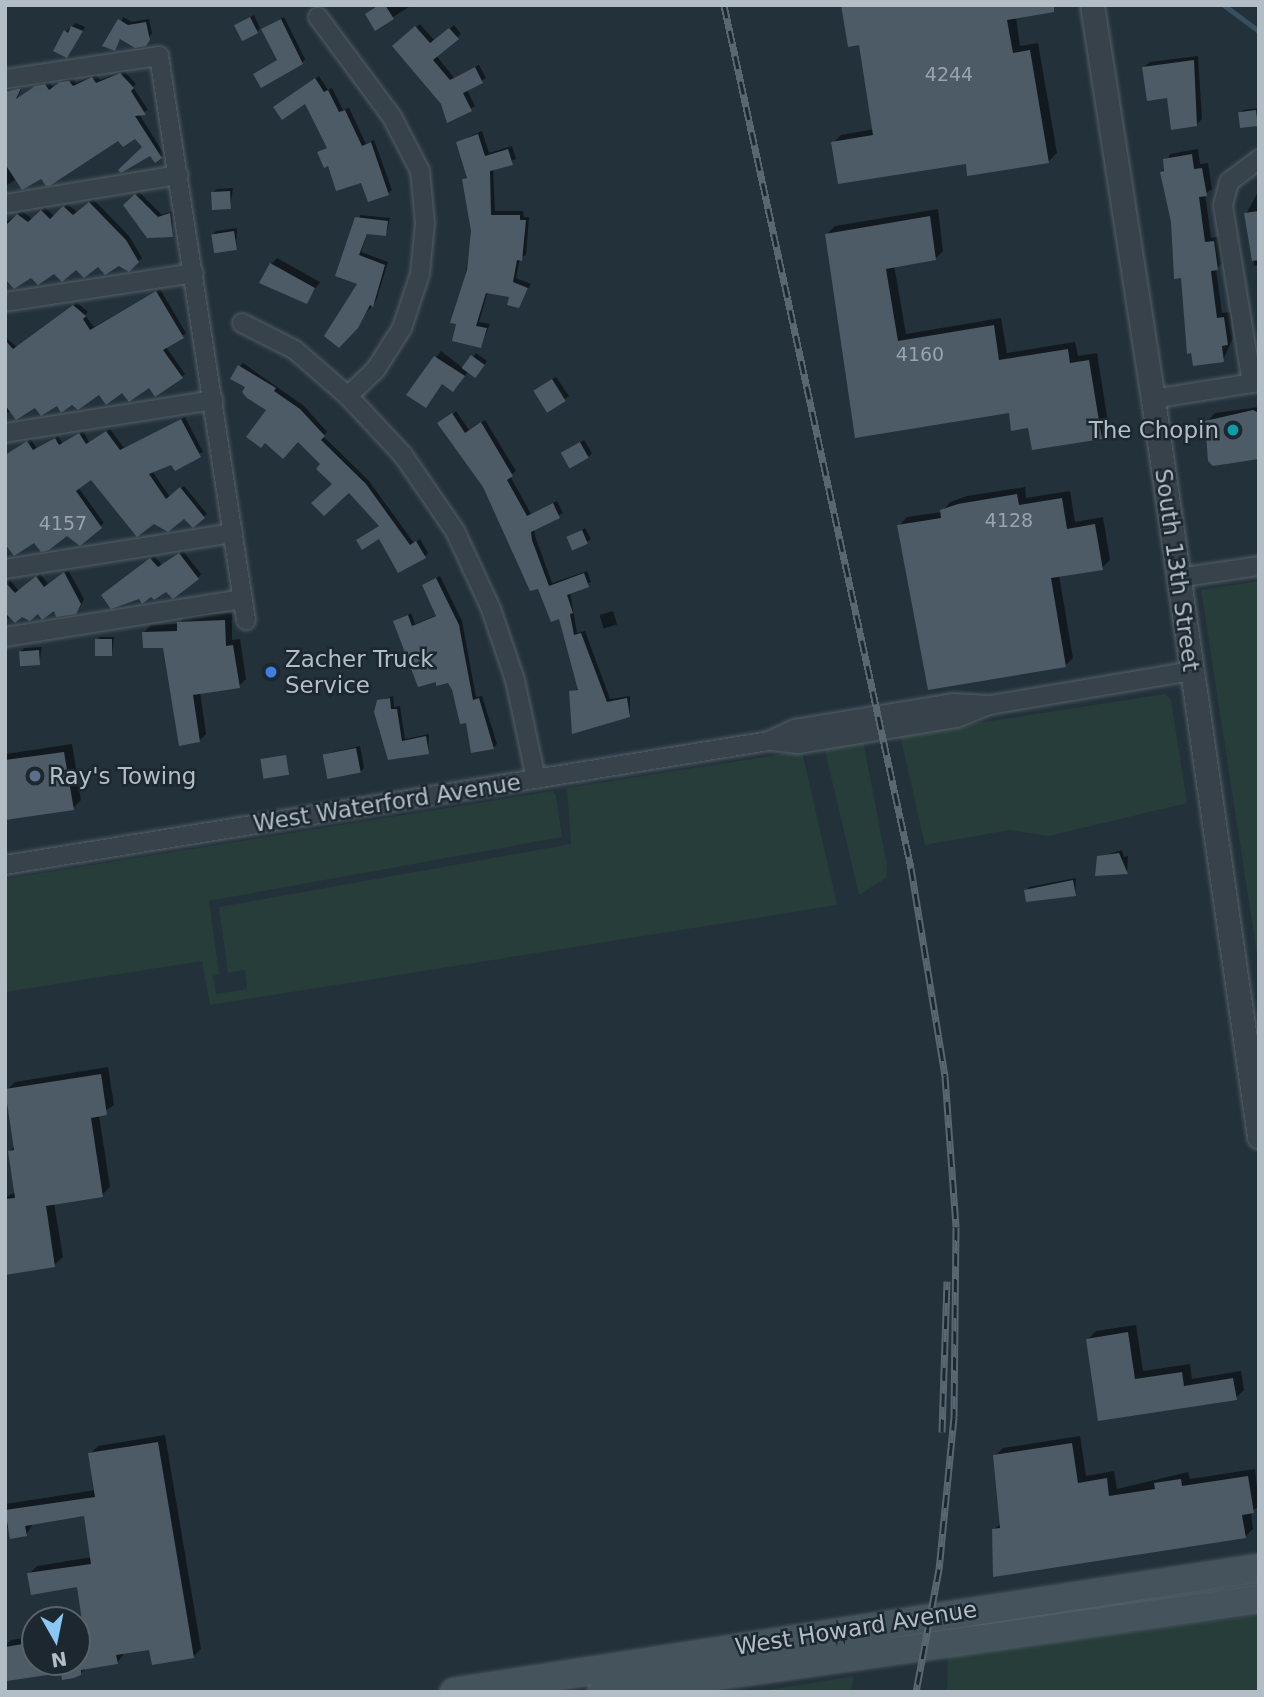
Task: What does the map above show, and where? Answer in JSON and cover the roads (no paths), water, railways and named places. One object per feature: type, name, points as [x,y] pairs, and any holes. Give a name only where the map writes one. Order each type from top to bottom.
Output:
[{"type":"main road","name":"West Howard Avenue","points":[[454,1692],[1259,1568]]},
{"type":"main road","name":"West Howard Avenue","points":[[602,1692],[1259,1599]]},
{"type":"street","name":"South 13th Street","points":[[1092,5],[1153,399],[1259,1136]]},
{"type":"street","points":[[318,17],[392,117],[419,171],[425,223],[420,274],[402,328],[376,369],[348,396]]},
{"type":"street","points":[[5,79],[159,56],[246,620]]},
{"type":"street","points":[[1153,399],[1255,383],[1223,205],[1229,182],[1259,159]]},
{"type":"street","points":[[5,204],[179,176]]},
{"type":"street","points":[[5,302],[194,273]]},
{"type":"street","points":[[242,323],[295,349],[348,396],[402,455],[455,531],[491,610],[515,680],[536,779]]},
{"type":"street","points":[[5,433],[213,400]]},
{"type":"street","points":[[5,569],[233,533]]},
{"type":"street","points":[[1177,578],[1259,566]]},
{"type":"street","points":[[5,637],[243,599]]},
{"type":"street","name":"West Waterford Avenue","points":[[5,864],[769,741],[799,744],[957,718],[990,705],[1192,671]]},
{"type":"waterway","points":[[1224,5],[1259,31]]},
{"type":"railway","points":[[724,5],[911,868],[945,1076],[956,1227],[954,1417],[939,1569],[916,1692]]},
{"type":"railway","points":[[942,1432],[947,1281]]},
{"type":"place","name":"The Chopin","points":[[1233,430]]},
{"type":"place","name":"Zacher Truck Service","points":[[271,672]]},
{"type":"place","name":"Ray's Towing","points":[[35,776]]}]
